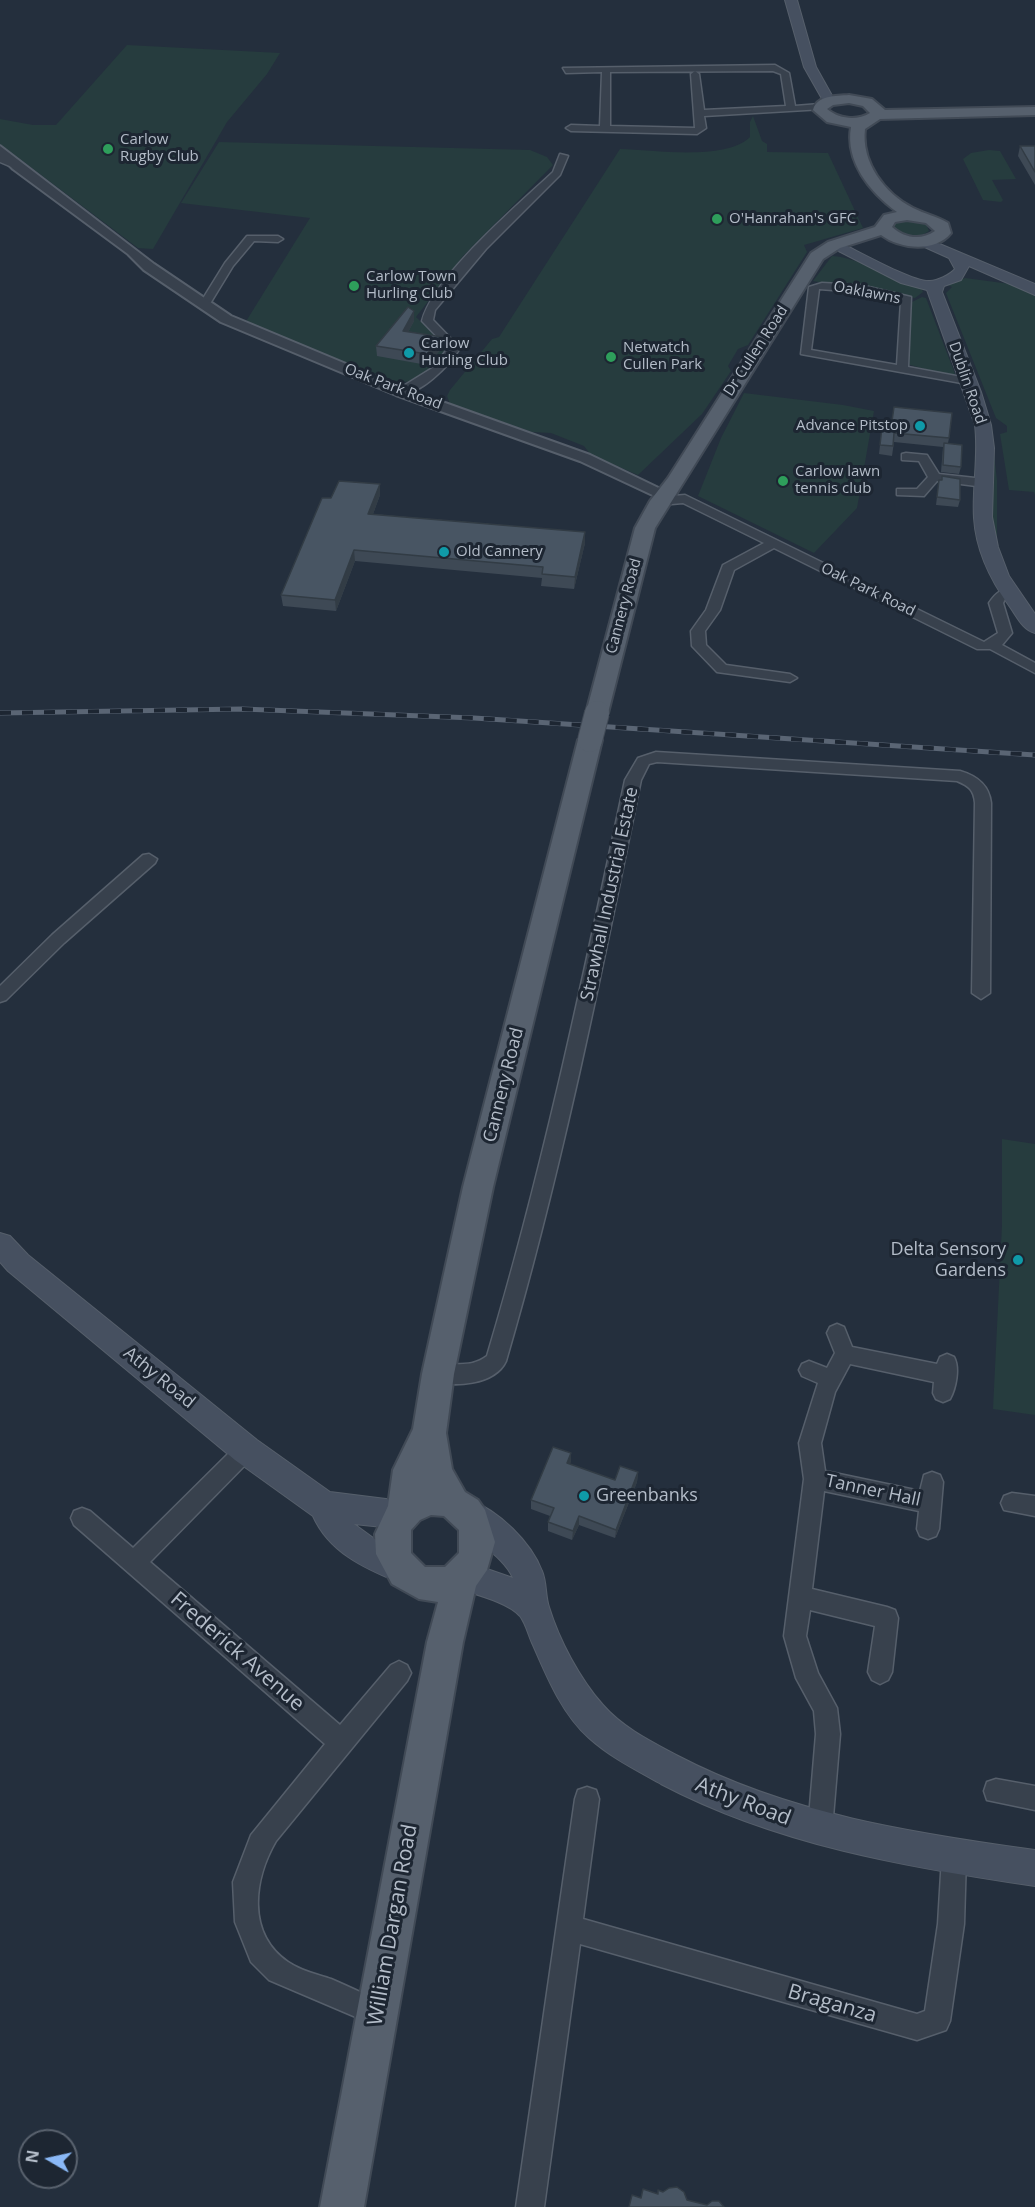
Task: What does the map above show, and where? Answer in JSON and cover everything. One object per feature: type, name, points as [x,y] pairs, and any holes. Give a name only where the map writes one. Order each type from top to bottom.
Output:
[{"type":"main road","points":[[791,0],[810,68],[819,78],[849,99]]},
{"type":"main road","points":[[819,78],[826,116],[839,120],[920,112],[1035,111]]},
{"type":"main road","points":[[824,104],[849,99],[920,112]]},
{"type":"main road","points":[[867,102],[877,108],[874,117],[858,127],[855,136],[863,167],[896,203],[917,216],[938,222],[942,226],[943,233],[981,264],[1035,290]]},
{"type":"main road","points":[[839,120],[847,162],[899,239]]},
{"type":"main road","points":[[854,240],[887,224],[917,216]]},
{"type":"main road","points":[[923,241],[943,233]]},
{"type":"main road","points":[[854,240],[923,241],[955,256],[1035,282]]},
{"type":"main road","name":"Dr Cullen Road","points":[[667,492],[817,256],[834,245],[854,240]]},
{"type":"main road","points":[[834,245],[906,280],[935,287],[981,264]]},
{"type":"main road","points":[[955,256],[962,264],[958,276]]},
{"type":"main road","points":[[958,276],[1011,280]]},
{"type":"main road","name":"Dublin Road","points":[[935,287],[937,301],[983,425],[986,453],[984,483],[986,538],[1009,593],[1035,627]]},
{"type":"main road","name":"Cannery Road","points":[[462,1509],[436,1473],[429,1433],[438,1374],[478,1187],[640,546],[645,528],[667,492]]},
{"type":"main road","name":"Athy Road","points":[[0,1244],[18,1263],[246,1450],[324,1506],[403,1514]]},
{"type":"main road","name":"Cannery Road","points":[[403,1514],[407,1476],[414,1456],[429,1433]]},
{"type":"main road","points":[[431,1500],[462,1509],[477,1526],[479,1540],[477,1554],[461,1575],[435,1584],[409,1574],[392,1555],[390,1541],[393,1529],[403,1514],[418,1503],[431,1500]]},
{"type":"main road","name":"Athy Road","points":[[324,1506],[329,1521],[366,1553],[409,1574]]},
{"type":"main road","name":"Athy Road","points":[[462,1509],[500,1538],[527,1572],[532,1606],[569,1684],[600,1726],[651,1760],[726,1799],[820,1829],[954,1857],[1035,1868]]},
{"type":"main road","name":"William Dargan Road","points":[[409,1574],[435,1611],[445,1642]]},
{"type":"main road","points":[[461,1575],[517,1595],[532,1606]]},
{"type":"main road","name":"William Dargan Road","points":[[342,2207],[445,1642],[461,1575]]},
{"type":"street","points":[[566,69],[775,68],[785,72],[792,108]]},
{"type":"street","points":[[605,129],[606,70]]},
{"type":"street","points":[[571,129],[697,131],[701,128],[695,74]]},
{"type":"street","points":[[700,113],[824,104]]},
{"type":"street","name":"Oak Park Road","points":[[0,150],[132,252],[226,319],[401,392],[585,458],[667,492],[965,639],[982,646],[993,645],[1035,669]]},
{"type":"street","points":[[401,392],[431,377],[441,368],[454,348],[427,321],[427,311],[452,279],[557,173],[563,156]]},
{"type":"street","points":[[0,158],[17,165]]},
{"type":"street","points":[[204,305],[229,265],[251,238],[278,239]]},
{"type":"street","name":"Oaklawns","points":[[902,369],[907,299],[821,285],[814,288],[805,352],[967,381]]},
{"type":"street","points":[[906,457],[923,458],[934,477]]},
{"type":"street","points":[[934,477],[984,483]]},
{"type":"street","points":[[901,492],[920,493],[934,477]]},
{"type":"street","points":[[667,492],[685,500]]},
{"type":"street","points":[[771,543],[728,568],[713,610],[699,631],[699,646],[722,669],[790,678]]},
{"type":"street","points":[[993,645],[1000,641],[1005,633],[996,603],[1000,596],[1009,593]]},
{"type":"street","name":"Strawhall Industrial Estate","points":[[438,1374],[463,1375],[484,1370],[496,1361],[520,1280],[575,1058],[633,780],[643,761],[656,757],[960,776],[977,783],[982,790],[983,803],[981,993]]},
{"type":"street","points":[[0,996],[58,939],[149,859]]},
{"type":"street","points":[[837,1333],[845,1354],[945,1377]]},
{"type":"street","name":"Tanner Hall","points":[[820,1829],[828,1734],[825,1708],[808,1678],[795,1636],[815,1479],[810,1443],[830,1378],[845,1354]]},
{"type":"street","points":[[809,1370],[830,1378]]},
{"type":"street","points":[[134,1563],[246,1450]]},
{"type":"street","name":"Tanner Hall","points":[[815,1479],[931,1492],[928,1529]]},
{"type":"street","points":[[1012,1503],[1035,1506]]},
{"type":"street","name":"Frederick Avenue","points":[[82,1518],[340,1742]]},
{"type":"street","points":[[801,1597],[887,1618],[880,1672]]},
{"type":"street","points":[[377,2013],[297,1982],[271,1966],[258,1950],[245,1920],[243,1898],[253,1855],[267,1832],[399,1673]]},
{"type":"street","points":[[996,1791],[1035,1798]]},
{"type":"street","points":[[530,2207],[588,1799]]},
{"type":"street","name":"Braganza","points":[[569,1928],[917,2027],[937,2021],[951,1924],[954,1857]]},
{"type":"green space","name":"Carlow Rugby Club","points":[[127,45],[280,53],[267,74],[227,122],[153,249],[138,248],[0,144],[0,119],[33,125],[56,125]]},
{"type":"green space","points":[[753,116],[762,141],[767,144],[767,152],[828,153],[863,228],[804,245],[807,252],[748,345],[738,349],[728,366],[731,371],[702,414],[638,475],[591,455],[584,446],[551,433],[532,432],[450,404],[447,396],[450,390],[492,339],[499,337],[620,149],[708,152],[724,149],[750,137],[750,122]]},
{"type":"green space","name":"Carlow Town Hurling Club","points":[[219,142],[530,150],[547,157],[553,165],[463,256],[416,317],[448,348],[427,373],[413,380],[396,382],[245,323],[310,218],[181,203]]},
{"type":"green space","points":[[1000,151],[1016,179],[992,180],[1003,200],[1001,202],[983,200],[963,159],[971,153]]},
{"type":"green space","points":[[908,220],[926,224],[929,231],[911,236],[893,229],[895,223]]},
{"type":"green space","points":[[832,256],[866,265],[921,288],[923,292],[915,298],[813,281]]},
{"type":"green space","points":[[965,278],[1010,284],[1035,295],[1035,495],[1034,492],[1009,490],[1000,434],[1007,432],[1007,426],[996,418],[946,293],[952,287],[948,285]]},
{"type":"green space","points":[[922,297],[926,298],[955,374],[943,374],[907,364],[910,303]]},
{"type":"green space","name":"Carlow lawn tennis club","points":[[744,393],[874,411],[857,508],[814,553],[698,496],[721,438]]},
{"type":"green space","points":[[992,437],[997,480],[997,543],[990,524]]},
{"type":"green space","name":"Delta Sensory Gardens","points":[[1002,1139],[1035,1144],[1035,1415],[993,1409],[1002,1225]]},
{"type":"building","points":[[1020,146],[1035,146],[1035,172]]},
{"type":"building","points":[[408,307],[414,311],[403,331],[442,337],[427,354],[376,346]]},
{"type":"building","points":[[894,407],[952,413],[949,438],[894,433],[893,446],[880,445],[882,427],[891,428]]},
{"type":"building","points":[[944,443],[962,445],[961,467],[943,465]]},
{"type":"building","points":[[942,476],[960,479],[960,500],[937,497],[939,480],[942,480]]},
{"type":"building","name":"Old Cannery","points":[[339,481],[380,484],[368,514],[585,532],[575,577],[542,574],[543,567],[354,550],[335,600],[281,595],[322,498],[331,498]]},
{"type":"building","name":"Greenbanks","points":[[553,1447],[571,1453],[567,1463],[615,1480],[620,1466],[638,1472],[616,1530],[579,1516],[573,1531],[548,1522],[554,1508],[531,1500]]},
{"type":"building","points":[[677,2187],[684,2192],[687,2200],[707,2205],[712,2201],[719,2201],[724,2207],[629,2207],[632,2195],[641,2198],[643,2189],[658,2194],[658,2190],[663,2192]]},
{"type":"railway","points":[[0,713],[242,709],[474,718],[1035,755]]},
{"type":"place","name":"Carlow Rugby Club","points":[[108,149]]},
{"type":"place","name":"O'Hanrahan's GFC","points":[[717,219]]},
{"type":"place","name":"Carlow Town Hurling Club","points":[[354,286]]},
{"type":"place","name":"Carlow Hurling Club","points":[[409,353]]},
{"type":"place","name":"Netwatch Cullen Park","points":[[611,357]]},
{"type":"place","name":"Advance Pitstop","points":[[920,426]]},
{"type":"place","name":"Carlow lawn tennis club","points":[[783,481]]},
{"type":"place","name":"Old Cannery","points":[[444,552]]},
{"type":"place","name":"Delta Sensory Gardens","points":[[1018,1260]]},
{"type":"place","name":"Greenbanks","points":[[584,1496]]}]
